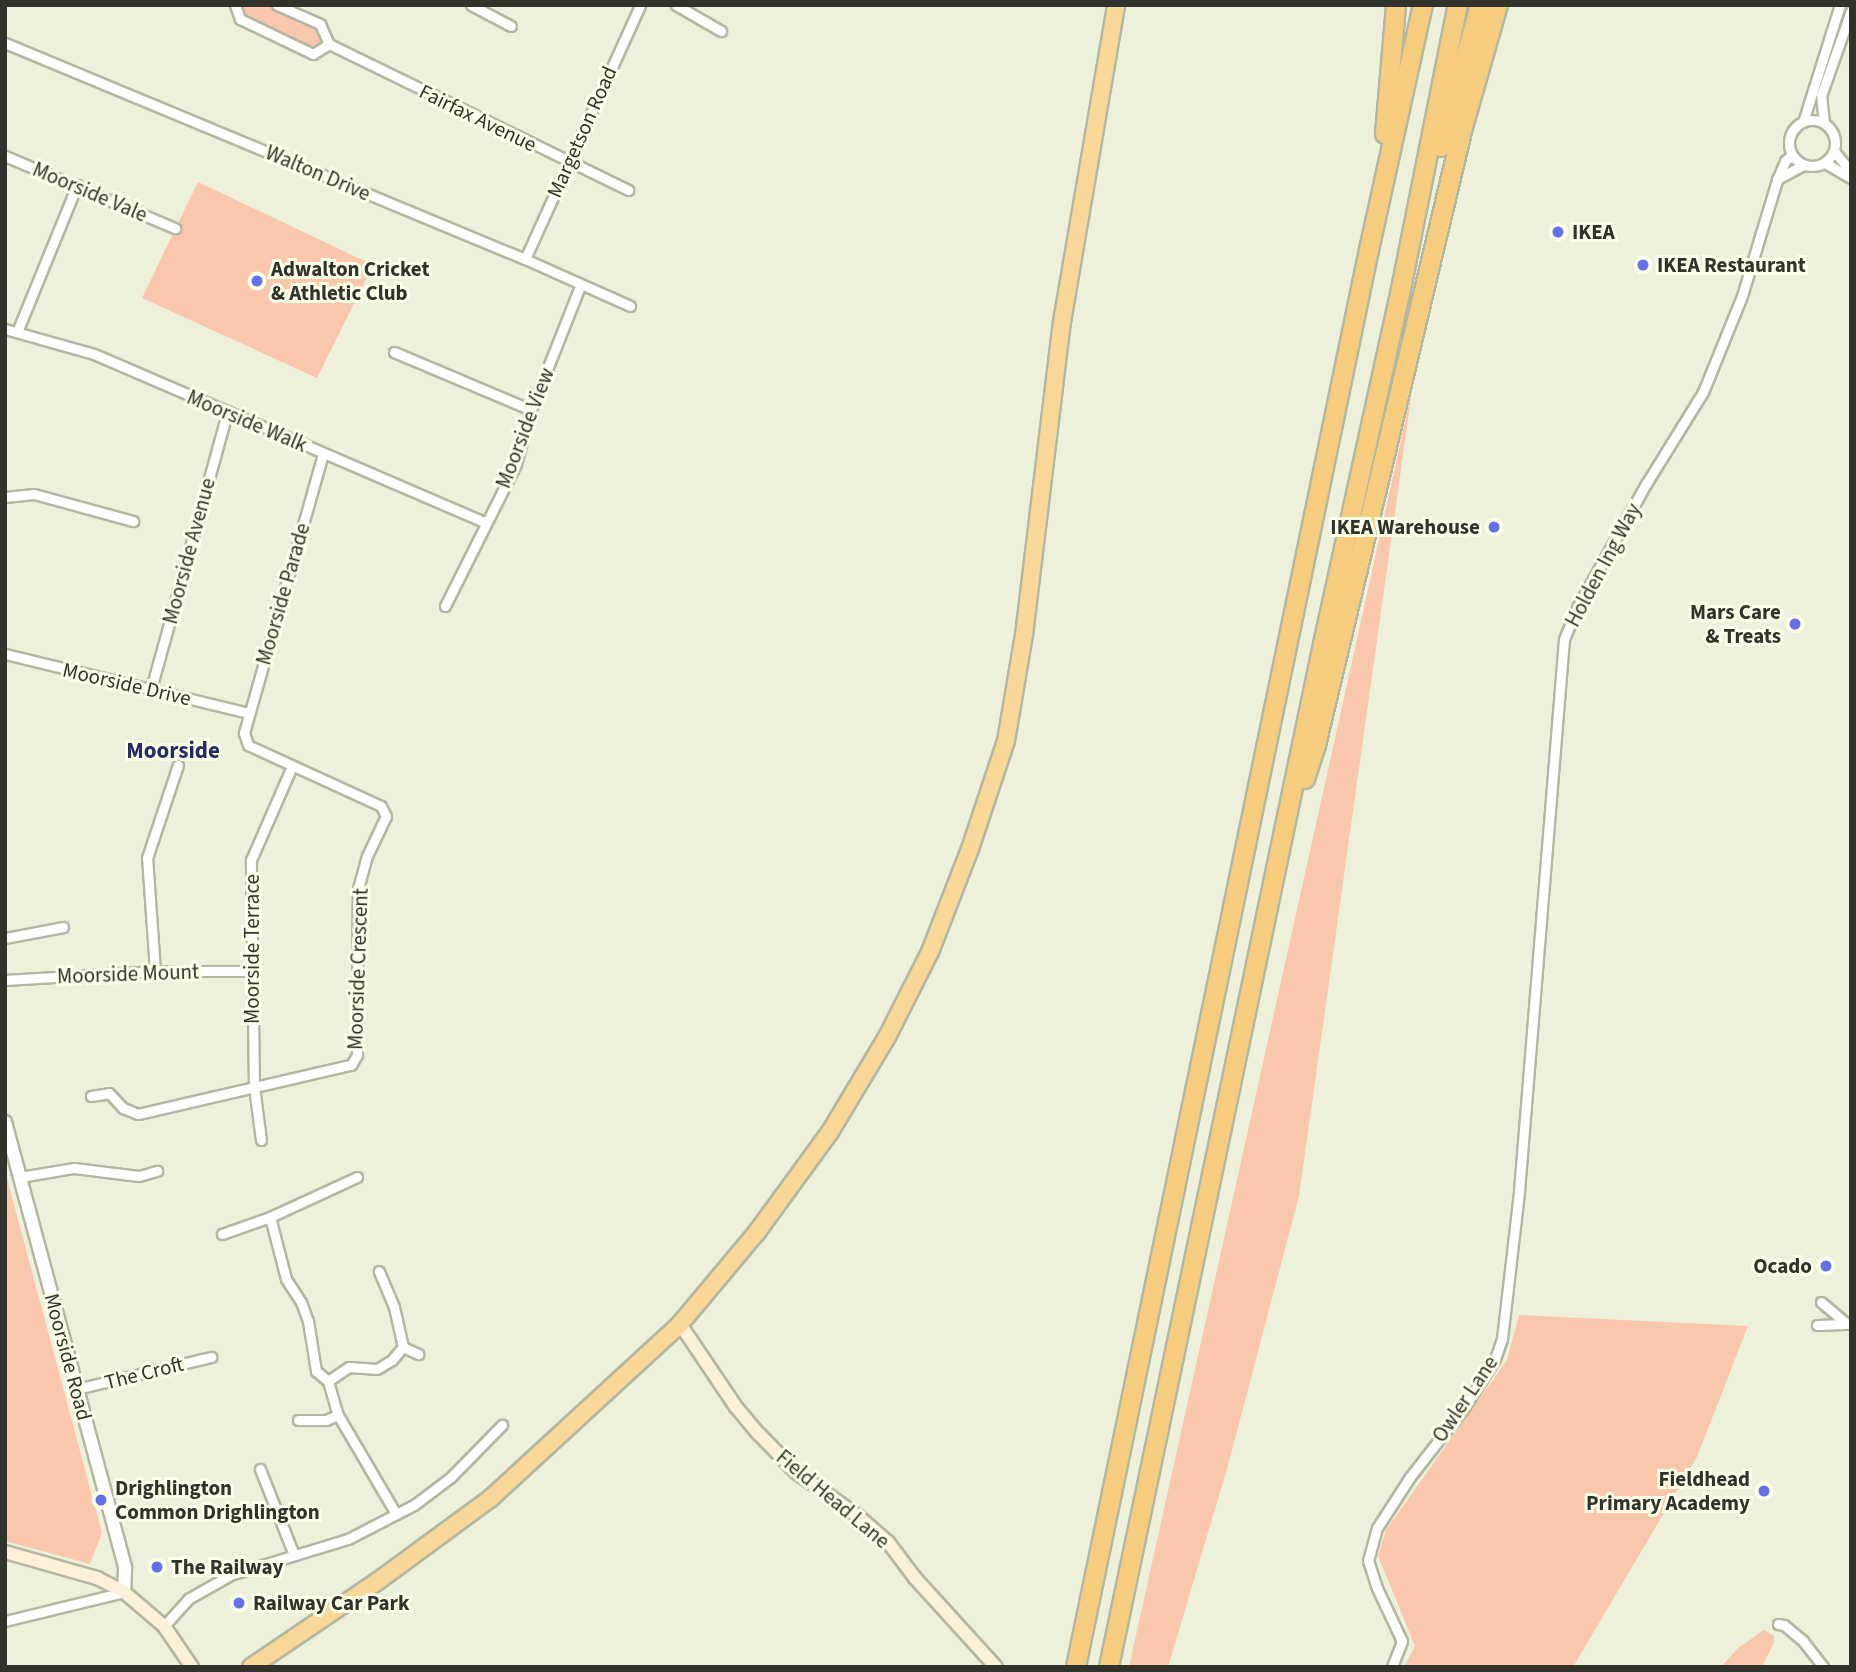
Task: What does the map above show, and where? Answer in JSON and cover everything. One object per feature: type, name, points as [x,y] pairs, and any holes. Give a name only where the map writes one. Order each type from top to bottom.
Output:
[{"type":"highway","points":[[251,1667],[344,1605],[491,1497],[680,1324],[757,1232],[830,1132],[888,1035],[930,952],[970,849],[1006,740],[1024,635],[1062,322],[1116,5]]},
{"type":"highway","points":[[1380,199],[1396,5]]},
{"type":"highway","points":[[1076,1667],[1380,199],[1423,5]]},
{"type":"highway","points":[[1109,1667],[1401,289],[1458,5]]},
{"type":"highway","points":[[1401,289],[1480,5]]},
{"type":"highway","points":[[1275,874],[1316,745],[1463,127],[1498,5]]},
{"type":"main road","name":"Field Head Lane","points":[[680,1324],[736,1407],[759,1434],[796,1472],[888,1542],[915,1578],[996,1667]]},
{"type":"main road","points":[[5,1552],[97,1578],[124,1592],[164,1626],[192,1667]]},
{"type":"street","points":[[235,5],[240,19],[313,54],[329,44]]},
{"type":"street","name":"Fairfax Avenue","points":[[278,5],[320,24],[329,44],[628,190]]},
{"type":"street","points":[[471,5],[511,26]]},
{"type":"street","name":"Margetson Road","points":[[525,259],[639,5]]},
{"type":"street","points":[[676,5],[721,31]]},
{"type":"street","name":"Holden Ing Way","points":[[1528,1063],[1564,639],[1578,606],[1646,484],[1703,392],[1742,296],[1777,180],[1785,161],[1792,155],[1789,139],[1792,132],[1803,122],[1840,5]]},
{"type":"street","name":"Holden Ing Way","points":[[1851,12],[1821,96],[1824,123],[1834,135],[1834,151],[1851,172]]},
{"type":"street","name":"Holden Ing Way","points":[[1827,46],[1831,46],[1846,26]]},
{"type":"street","name":"Walton Drive","points":[[5,43],[525,259],[580,286],[630,306]]},
{"type":"street","points":[[1803,122],[1824,123]]},
{"type":"street","points":[[1777,180],[1803,165],[1818,166],[1825,163],[1834,151]]},
{"type":"street","points":[[1792,155],[1803,165]]},
{"type":"street","name":"Moorside Vale","points":[[5,156],[175,228]]},
{"type":"street","points":[[1825,163],[1851,178]]},
{"type":"street","points":[[17,332],[77,185]]},
{"type":"street","name":"Moorside View","points":[[445,606],[516,464],[531,410],[580,286]]},
{"type":"street","name":"Moorside Walk","points":[[5,329],[94,354],[486,523]]},
{"type":"street","points":[[394,352],[531,410]]},
{"type":"street","name":"Moorside Avenue","points":[[151,689],[227,412]]},
{"type":"street","name":"Moorside Parade","points":[[244,733],[323,454]]},
{"type":"street","points":[[5,497],[34,494],[133,521]]},
{"type":"street","name":"Moorside Drive","points":[[5,654],[249,713]]},
{"type":"street","name":"Moorside Crescent","points":[[91,1096],[108,1093],[123,1108],[138,1114],[351,1065],[357,1055],[358,889],[367,856],[386,816],[381,806],[248,745],[244,733]]},
{"type":"street","points":[[155,971],[147,858],[178,765]]},
{"type":"street","name":"Moorside Terrace","points":[[261,1140],[254,1087],[251,860],[292,766]]},
{"type":"street","points":[[5,939],[63,927]]},
{"type":"street","name":"Moorside Mount","points":[[5,981],[155,971],[251,971]]},
{"type":"street","name":"Owler Lane","points":[[1392,1667],[1402,1641],[1377,1588],[1368,1561],[1377,1528],[1410,1477],[1463,1409],[1495,1359],[1502,1339],[1519,1191],[1528,1063]]},
{"type":"street","name":"Moorside Road","points":[[5,1122],[125,1568],[124,1592]]},
{"type":"street","points":[[20,1177],[74,1168],[139,1177],[158,1171]]},
{"type":"street","points":[[222,1234],[270,1217],[357,1177]]},
{"type":"street","points":[[270,1217],[286,1279],[301,1302],[308,1321],[316,1371],[328,1381],[338,1415],[396,1514]]},
{"type":"street","points":[[379,1270],[394,1307],[403,1347]]},
{"type":"street","points":[[1821,1302],[1849,1324]]},
{"type":"street","points":[[1817,1325],[1849,1324]]},
{"type":"street","points":[[328,1381],[349,1367],[377,1369],[391,1360],[403,1347]]},
{"type":"street","points":[[403,1347],[418,1354]]},
{"type":"street","name":"The Croft","points":[[76,1389],[211,1357]]},
{"type":"street","points":[[298,1420],[326,1420],[338,1415]]},
{"type":"street","points":[[164,1626],[188,1600],[230,1575],[348,1539],[396,1514],[451,1477],[502,1425]]},
{"type":"street","points":[[260,1469],[294,1555]]},
{"type":"street","points":[[5,1621],[124,1592]]},
{"type":"street","points":[[1778,1624],[1784,1625],[1803,1641],[1824,1667]]},
{"type":"shaded area","points":[[235,5],[278,5],[320,24],[329,44],[313,54],[240,19]]},
{"type":"shaded area","name":"Adwalton Cricket & Athletic Club","points":[[198,182],[373,265],[317,378],[142,298]]},
{"type":"shaded area","points":[[1412,391],[1299,1196],[1227,1469],[1168,1667],[1129,1667]]},
{"type":"shaded area","points":[[5,1171],[102,1533],[90,1564],[5,1541]]},
{"type":"shaded area","points":[[1519,1315],[1748,1326],[1697,1457],[1573,1667],[1404,1667],[1415,1646],[1378,1556],[1386,1530],[1507,1360]]},
{"type":"shaded area","points":[[1764,1630],[1774,1636],[1774,1643],[1762,1667],[1721,1667],[1738,1648]]},
{"type":"place","name":"IKEA","points":[[1558,232]]},
{"type":"place","name":"IKEA Restaurant","points":[[1643,265]]},
{"type":"place","name":"Adwalton Cricket & Athletic Club","points":[[257,281]]},
{"type":"place","name":"IKEA Warehouse","points":[[1494,527]]},
{"type":"place","name":"Mars Care & Treats","points":[[1795,624]]},
{"type":"place","name":"Ocado","points":[[1826,1266]]},
{"type":"place","name":"Fieldhead Primary Academy","points":[[1764,1491]]},
{"type":"place","name":"Drighlington Common Drighlington","points":[[101,1500]]},
{"type":"place","name":"The Railway","points":[[157,1567]]},
{"type":"place","name":"Railway Car Park","points":[[239,1603]]},
{"type":"district","name":"Moorside","points":[[173,751]]}]
